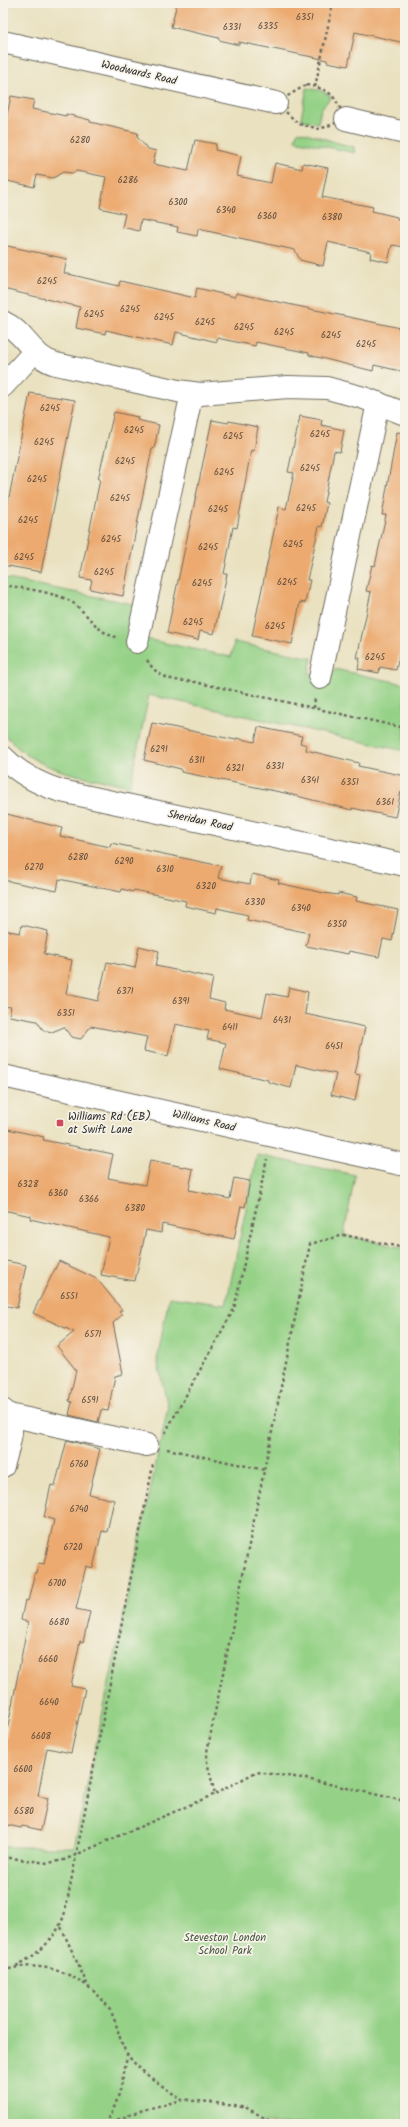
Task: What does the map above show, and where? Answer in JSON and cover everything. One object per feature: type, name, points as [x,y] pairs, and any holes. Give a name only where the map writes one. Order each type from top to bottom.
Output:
[{"type":"street","name":"Woodwards Road","points":[[3,42],[276,103]]},
{"type":"street","points":[[346,119],[405,133]]},
{"type":"street","points":[[11,321],[35,351],[49,362],[192,393],[288,387],[318,387],[337,390],[378,403],[405,414]]},
{"type":"street","points":[[3,386],[35,351]]},
{"type":"street","points":[[137,642],[192,393]]},
{"type":"street","points":[[320,678],[378,403]]},
{"type":"street","name":"Sheridan Road","points":[[3,757],[25,776],[39,783],[61,790],[405,865]]},
{"type":"street","name":"Williams Road","points":[[3,1076],[405,1166]]},
{"type":"street","points":[[6,1412],[152,1446]]},
{"type":"street","points":[[3,1466],[12,1426],[6,1412]]},
{"type":"path","points":[[315,87],[333,3]]},
{"type":"path","points":[[306,85],[315,87],[330,93],[346,119],[320,129],[299,124],[276,103],[306,85]]},
{"type":"path","points":[[3,585],[70,601],[95,622],[105,634],[137,642],[152,668],[165,677],[178,681],[190,681],[405,728]]},
{"type":"path","points":[[3,1971],[28,1960],[54,1936],[61,1926],[77,1856],[152,1446],[234,1310],[267,1159]]},
{"type":"path","points":[[215,1794],[206,1762],[207,1752],[310,1244],[344,1235],[405,1248]]},
{"type":"path","points":[[152,1446],[265,1470]]},
{"type":"path","points":[[3,1857],[48,1863],[77,1856],[215,1794],[256,1772],[302,1778],[405,1801]]},
{"type":"path","points":[[61,1926],[87,1984],[109,2009],[127,2054],[134,2062],[182,2100]]},
{"type":"path","points":[[16,1966],[43,1968],[76,1978],[87,1984]]},
{"type":"path","points":[[106,2124],[114,2109],[127,2054]]},
{"type":"path","points":[[106,2124],[143,2110],[182,2100],[210,2102],[247,2108],[275,2124]]},
{"type":"green space","points":[[307,88],[323,91],[331,97],[321,109],[318,123],[303,120],[301,118]]},
{"type":"green space","points":[[299,131],[354,147],[355,153],[295,140]]},
{"type":"green space","points":[[3,578],[138,605],[131,636],[231,657],[234,642],[312,658],[309,673],[331,677],[334,669],[405,684],[405,751],[149,695],[130,786],[77,775],[39,762],[24,753],[3,732]]},
{"type":"green space","name":"Steveston London School Park","points":[[257,1155],[355,1175],[344,1235],[405,1248],[405,2124],[3,2124],[3,1847],[74,1847],[168,1407],[157,1360],[169,1297],[226,1305]]},
{"type":"building","points":[[177,3],[405,3],[405,43],[355,32],[348,66],[327,62],[327,60],[239,42],[239,45],[219,40],[219,38],[171,27]]},
{"type":"building","points":[[11,96],[34,100],[32,109],[66,116],[66,114],[90,120],[90,122],[138,133],[137,137],[148,149],[156,151],[153,164],[188,171],[195,140],[216,144],[215,150],[241,156],[237,176],[271,183],[275,163],[302,169],[303,163],[328,168],[322,197],[373,207],[372,211],[397,217],[397,220],[405,221],[405,247],[392,245],[388,262],[370,258],[371,252],[328,242],[323,266],[300,260],[295,250],[198,229],[197,236],[177,232],[178,227],[141,220],[139,231],[122,227],[125,214],[100,208],[106,177],[77,171],[72,173],[63,172],[53,178],[37,175],[34,187],[3,180],[3,134]]},
{"type":"building","points":[[3,245],[67,259],[64,273],[119,286],[120,281],[195,298],[197,288],[235,297],[236,293],[405,329],[405,372],[374,365],[373,371],[309,355],[309,353],[256,342],[255,346],[217,338],[217,342],[176,332],[173,345],[106,330],[105,334],[76,328],[80,307],[3,289]]},
{"type":"building","points":[[30,393],[75,400],[41,572],[3,565],[3,527]]},
{"type":"building","points":[[114,412],[138,417],[137,420],[159,425],[154,449],[152,448],[123,596],[90,589],[92,580],[80,578],[100,479],[98,479]]},
{"type":"building","points":[[300,416],[322,420],[321,425],[344,430],[340,452],[334,451],[324,502],[327,503],[322,527],[319,526],[307,580],[310,580],[305,603],[300,602],[292,644],[252,636],[279,507],[286,509],[294,473],[288,472]]},
{"type":"building","points":[[212,420],[228,423],[229,421],[258,427],[254,451],[251,450],[237,528],[233,527],[224,574],[227,574],[214,634],[200,631],[198,640],[167,633]]},
{"type":"building","points":[[397,432],[405,433],[405,628],[396,670],[380,667],[379,673],[358,669],[360,658],[357,658],[371,592],[366,591],[372,565],[375,566],[386,515],[382,515]]},
{"type":"building","points":[[152,723],[236,740],[236,738],[255,742],[258,727],[302,736],[300,743],[307,745],[306,750],[359,763],[358,766],[405,776],[405,793],[401,792],[395,817],[352,808],[352,810],[285,793],[181,772],[181,769],[144,760]]},
{"type":"building","points":[[3,813],[62,828],[60,836],[110,847],[111,843],[221,866],[218,878],[250,884],[252,874],[279,880],[278,883],[324,893],[338,895],[338,893],[357,897],[356,901],[398,910],[392,941],[383,939],[379,957],[349,951],[348,954],[306,946],[309,933],[247,920],[248,915],[217,908],[216,913],[185,906],[186,901],[134,890],[133,892],[122,889],[121,892],[59,879],[57,891],[3,880]]},
{"type":"building","points":[[22,925],[48,931],[44,954],[72,960],[66,994],[98,1001],[107,962],[135,968],[139,946],[159,951],[156,966],[213,978],[209,999],[225,1003],[224,1009],[262,1017],[267,993],[287,997],[289,987],[308,992],[305,1014],[365,1027],[355,1074],[360,1075],[355,1101],[331,1095],[336,1074],[296,1065],[291,1088],[268,1082],[268,1080],[220,1069],[226,1043],[207,1039],[209,1031],[175,1024],[168,1056],[144,1051],[147,1037],[91,1026],[81,1039],[71,1037],[64,1027],[52,1032],[43,1030],[37,1021],[9,1016],[11,1007],[3,1006],[3,930],[20,933]]},
{"type":"building","points":[[3,1128],[44,1137],[43,1140],[113,1154],[108,1178],[145,1185],[150,1160],[193,1169],[189,1190],[230,1199],[234,1178],[250,1181],[245,1207],[241,1206],[234,1239],[162,1224],[161,1233],[146,1230],[135,1281],[101,1275],[109,1237],[30,1219],[31,1216],[3,1210]]},
{"type":"building","points":[[6,1261],[26,1265],[17,1308],[3,1305],[3,1275]]},
{"type":"building","points":[[59,1261],[97,1279],[122,1310],[119,1312],[122,1315],[113,1323],[123,1374],[115,1376],[108,1411],[101,1410],[98,1422],[69,1415],[72,1402],[69,1401],[76,1370],[57,1346],[74,1332],[33,1313]]},
{"type":"building","points":[[67,1440],[100,1449],[89,1494],[114,1500],[107,1532],[102,1531],[93,1568],[86,1566],[76,1609],[90,1612],[83,1642],[80,1641],[71,1686],[85,1689],[71,1753],[47,1748],[38,1796],[48,1798],[41,1830],[3,1824],[3,1752],[28,1622],[21,1620],[25,1600],[28,1601],[35,1572],[37,1573],[39,1563],[44,1564],[54,1520],[44,1517],[51,1485],[55,1486]]},
{"type":"place","name":"Williams Rd (EB) at Swift Lane","points":[[60,1123]]}]
